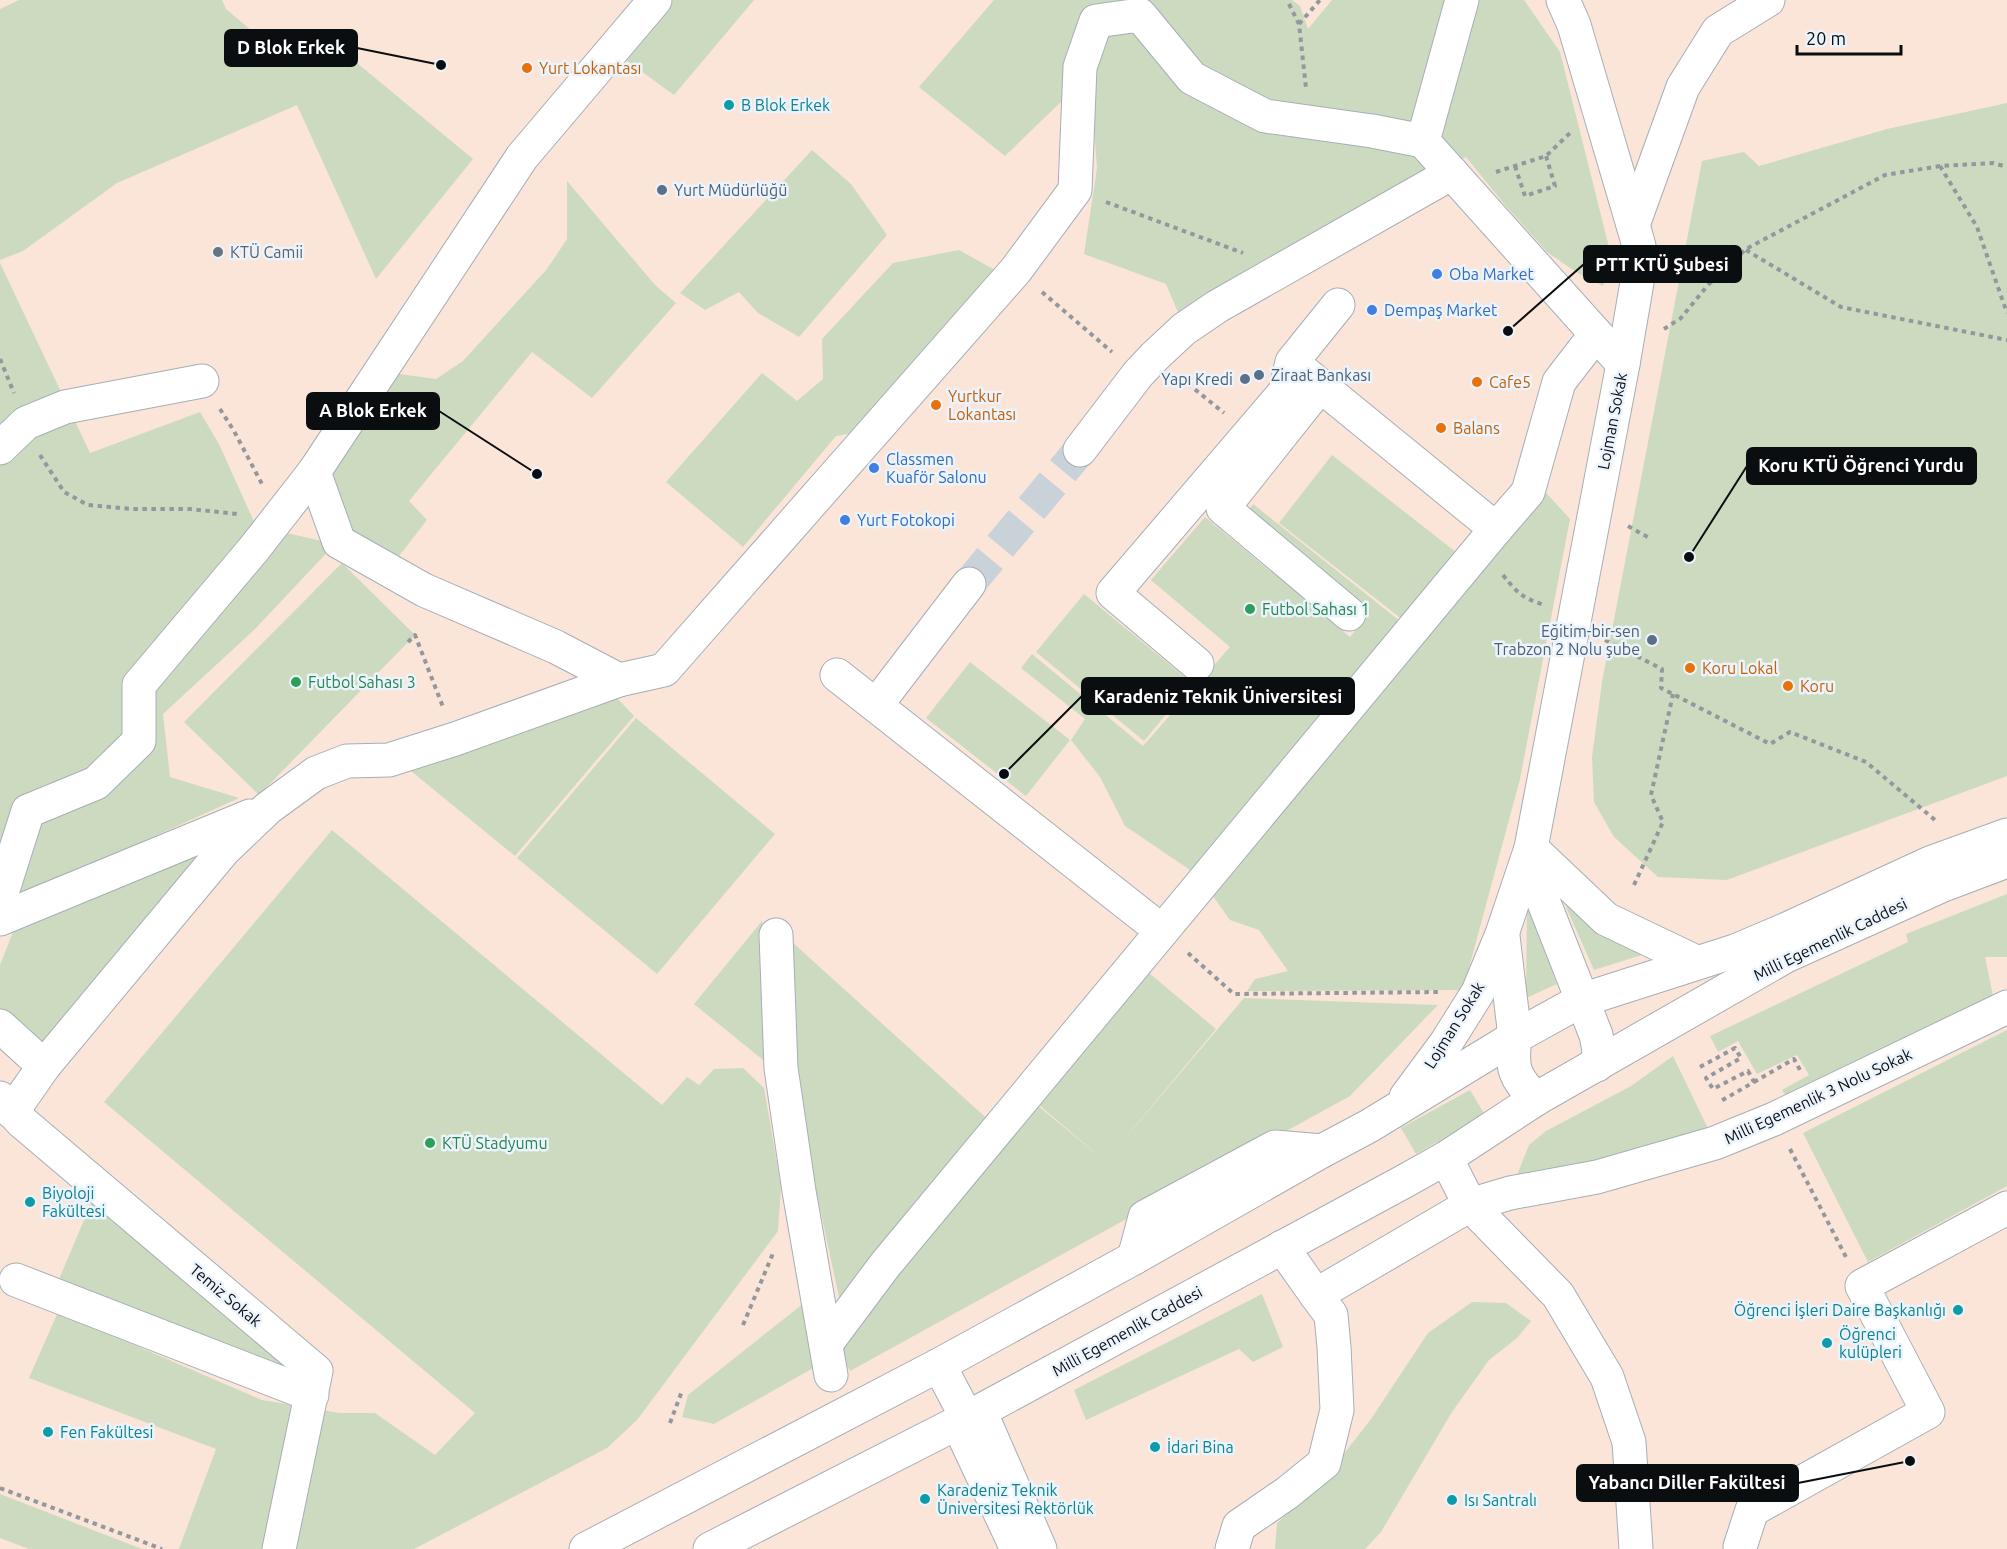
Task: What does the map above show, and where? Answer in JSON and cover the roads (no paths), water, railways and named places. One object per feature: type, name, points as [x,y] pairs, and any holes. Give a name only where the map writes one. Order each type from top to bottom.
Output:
[{"type":"street","points":[[0,899],[28,811],[96,783],[139,741],[139,685],[314,472],[522,157],[655,0]]},
{"type":"street","points":[[1423,141],[1462,0]]},
{"type":"street","name":"Lojman Sokak","points":[[1396,1110],[1446,1043],[1478,992],[1502,934],[1531,848],[1640,265],[1639,246],[1633,225],[1574,25],[1563,0]]},
{"type":"street","points":[[1633,225],[1683,87],[1718,31],[1768,0]]},
{"type":"street","points":[[6,1105],[44,1066],[224,850],[268,808],[316,773],[347,761],[389,760],[455,739],[619,680],[664,670],[1016,270],[1075,190],[1080,67],[1096,21],[1140,15],[1192,78],[1265,116],[1423,141],[1623,364]]},
{"type":"street","points":[[1080,450],[1147,365],[1184,329],[1284,268],[1457,178]]},
{"type":"street","points":[[1197,664],[1113,593],[1285,392],[1292,362],[1338,305]]},
{"type":"street","points":[[776,935],[782,1068],[799,1191],[829,1359],[885,1265],[1528,492],[1559,382],[1596,334]]},
{"type":"street","points":[[1349,614],[1223,508],[1312,380],[1496,529]]},
{"type":"street","points":[[0,448],[26,423],[65,407],[202,381]]},
{"type":"street","points":[[314,472],[339,542],[424,590],[556,647],[619,680]]},
{"type":"street","points":[[877,704],[969,584]]},
{"type":"street","points":[[837,675],[877,704],[1162,931]]},
{"type":"street","points":[[0,919],[268,808]]},
{"type":"street","name":"Milli Egemenlik Caddesi","points":[[586,1549],[939,1365],[1134,1258],[1396,1110],[1515,1037],[1582,1000],[1745,946],[1930,863],[2007,835]]},
{"type":"street","points":[[1531,848],[1606,919],[1696,962]]},
{"type":"street","name":"Lojman Sokak","points":[[1531,848],[1537,885],[1582,1000]]},
{"type":"street","name":"Milli Egemenlik Caddesi","points":[[710,1549],[967,1418],[1446,1158],[1536,1099],[1786,956],[1943,885],[2007,861]]},
{"type":"street","name":"Lojman Sokak","points":[[1502,934],[1515,1037]]},
{"type":"street","points":[[1582,1000],[1596,1035],[1599,1050],[1597,1065]]},
{"type":"street","name":"Milli Egemenlik 3 Nolu Sokak","points":[[1316,1295],[1470,1205],[1510,1193],[1597,1177],[1715,1143],[1774,1119],[2007,1007]]},
{"type":"street","points":[[0,1026],[44,1066]]},
{"type":"street","points":[[1515,1037],[1513,1054],[1515,1071],[1524,1087],[1536,1099]]},
{"type":"street","name":"Temiz Sokak","points":[[6,1105],[316,1371],[279,1549]]},
{"type":"street","points":[[1446,1158],[1470,1205],[1558,1295],[1607,1377],[1629,1442],[1636,1549]]},
{"type":"street","points":[[1740,1548],[1752,1510],[1928,1412],[1862,1286],[2007,1208]]},
{"type":"street","points":[[1232,1549],[1239,1526],[1287,1493],[1324,1463],[1337,1410],[1331,1315],[1282,1246]]},
{"type":"street","points":[[16,1280],[312,1395]]},
{"type":"street","points":[[939,1365],[967,1418],[965,1438],[1017,1549]]},
{"type":"street","points":[[967,1418],[987,1427],[1040,1549]]},
{"type":"tunnel","points":[[969,584],[1080,450]]},
{"type":"place","name":"D Blok Erkek","points":[[441,65]]},
{"type":"place","name":"Yurt Lokantası","points":[[527,68]]},
{"type":"place","name":"B Blok Erkek","points":[[729,105]]},
{"type":"place","name":"Yurt Müdürlüğü","points":[[662,190]]},
{"type":"place","name":"KTÜ Camii","points":[[218,252]]},
{"type":"place","name":"Oba Market","points":[[1437,274]]},
{"type":"place","name":"Dempaş Market","points":[[1372,310]]},
{"type":"place","name":"PTT KTÜ Şubesi","points":[[1508,331]]},
{"type":"place","name":"Ziraat Bankası","points":[[1259,375]]},
{"type":"place","name":"Yapı Kredi","points":[[1245,379]]},
{"type":"place","name":"Cafe5","points":[[1477,382]]},
{"type":"place","name":"Yurtkur Lokantası","points":[[936,405]]},
{"type":"place","name":"Balans","points":[[1441,428]]},
{"type":"place","name":"Classmen Kuaför Salonu","points":[[874,468]]},
{"type":"place","name":"A Blok Erkek","points":[[537,474]]},
{"type":"place","name":"Yurt Fotokopi","points":[[845,520]]},
{"type":"place","name":"Koru KTÜ Öğrenci Yurdu","points":[[1689,557]]},
{"type":"place","name":"Futbol Sahası 1","points":[[1250,609]]},
{"type":"place","name":"Eğitim-bir-sen Trabzon 2 Nolu şube","points":[[1652,640]]},
{"type":"place","name":"Koru Lokal","points":[[1690,668]]},
{"type":"place","name":"Futbol Sahası 3","points":[[296,682]]},
{"type":"place","name":"Koru","points":[[1788,686]]},
{"type":"place","name":"Karadeniz Teknik Üniversitesi","points":[[1004,774]]},
{"type":"place","name":"KTÜ Stadyumu","points":[[430,1143]]},
{"type":"place","name":"Biyoloji Fakültesi","points":[[30,1202]]},
{"type":"place","name":"Öğrenci İşleri Daire Başkanlığı","points":[[1958,1310]]},
{"type":"place","name":"Öğrenci kulüpleri","points":[[1827,1343]]},
{"type":"place","name":"Fen Fakültesi","points":[[48,1432]]},
{"type":"place","name":"İdari Bina","points":[[1155,1447]]},
{"type":"place","name":"Yabancı Diller Fakültesi","points":[[1910,1461]]},
{"type":"place","name":"Karadeniz Teknik Üniversitesi Rektörlük","points":[[925,1499]]},
{"type":"place","name":"Isı Santralı","points":[[1452,1500]]}]
